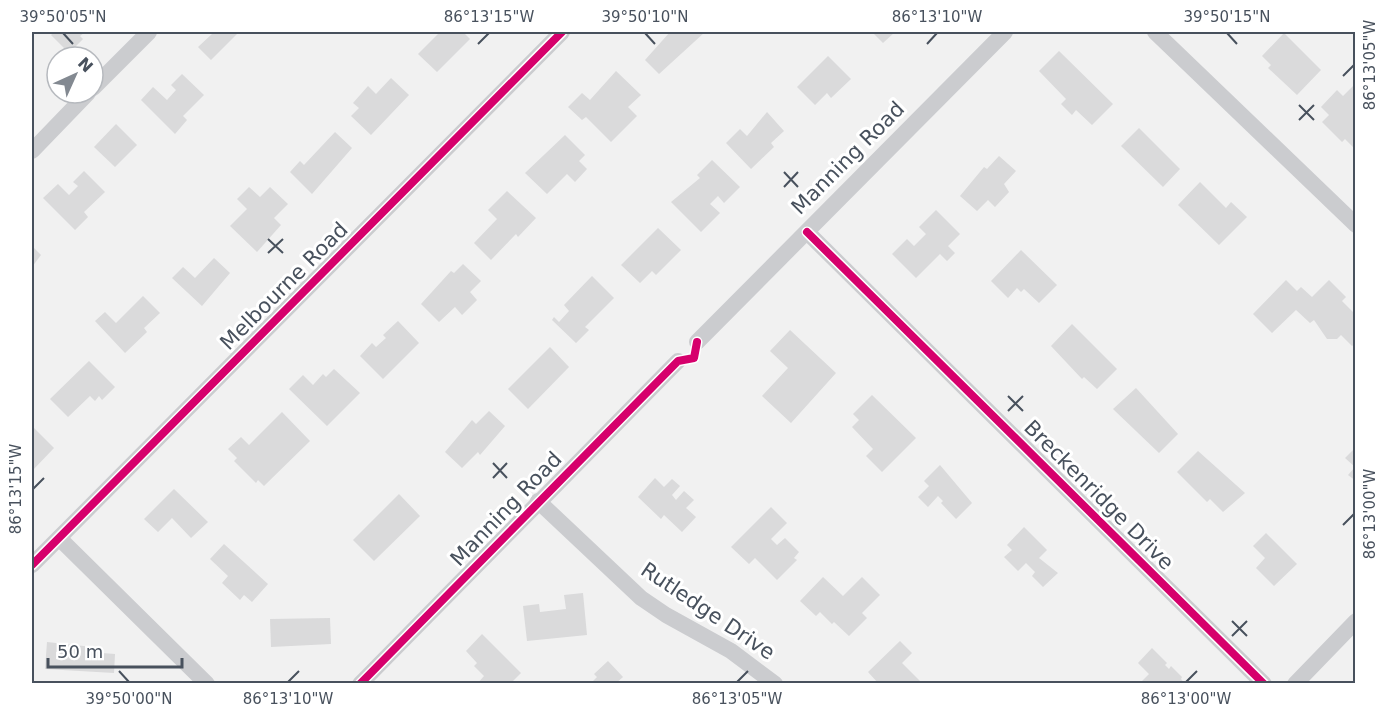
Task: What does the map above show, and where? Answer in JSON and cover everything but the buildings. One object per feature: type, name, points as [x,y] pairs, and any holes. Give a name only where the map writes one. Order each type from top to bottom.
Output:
[{"type":"street","points":[[105,76],[149,32]]},
{"type":"street","name":"Melbourne Road","points":[[32,565],[562,32]]},
{"type":"street","name":"Manning Road","points":[[697,342],[1005,32]]},
{"type":"street","points":[[1155,32],[1356,225]]},
{"type":"street","points":[[32,151],[76,105]]},
{"type":"street","name":"Breckenridge Drive","points":[[807,232],[1264,684]]},
{"type":"street","name":"Manning Road","points":[[360,684],[678,361]]},
{"type":"street","name":"Rutledge Drive","points":[[538,501],[641,598],[666,615],[731,651],[775,684]]},
{"type":"street","points":[[59,538],[207,684]]},
{"type":"street","points":[[1295,684],[1356,621]]},
{"type":"cycle path","points":[[32,565],[562,32]]},
{"type":"cycle path","points":[[807,232],[1264,684]]},
{"type":"cycle path","points":[[360,684],[678,361],[694,358],[697,342]]}]
